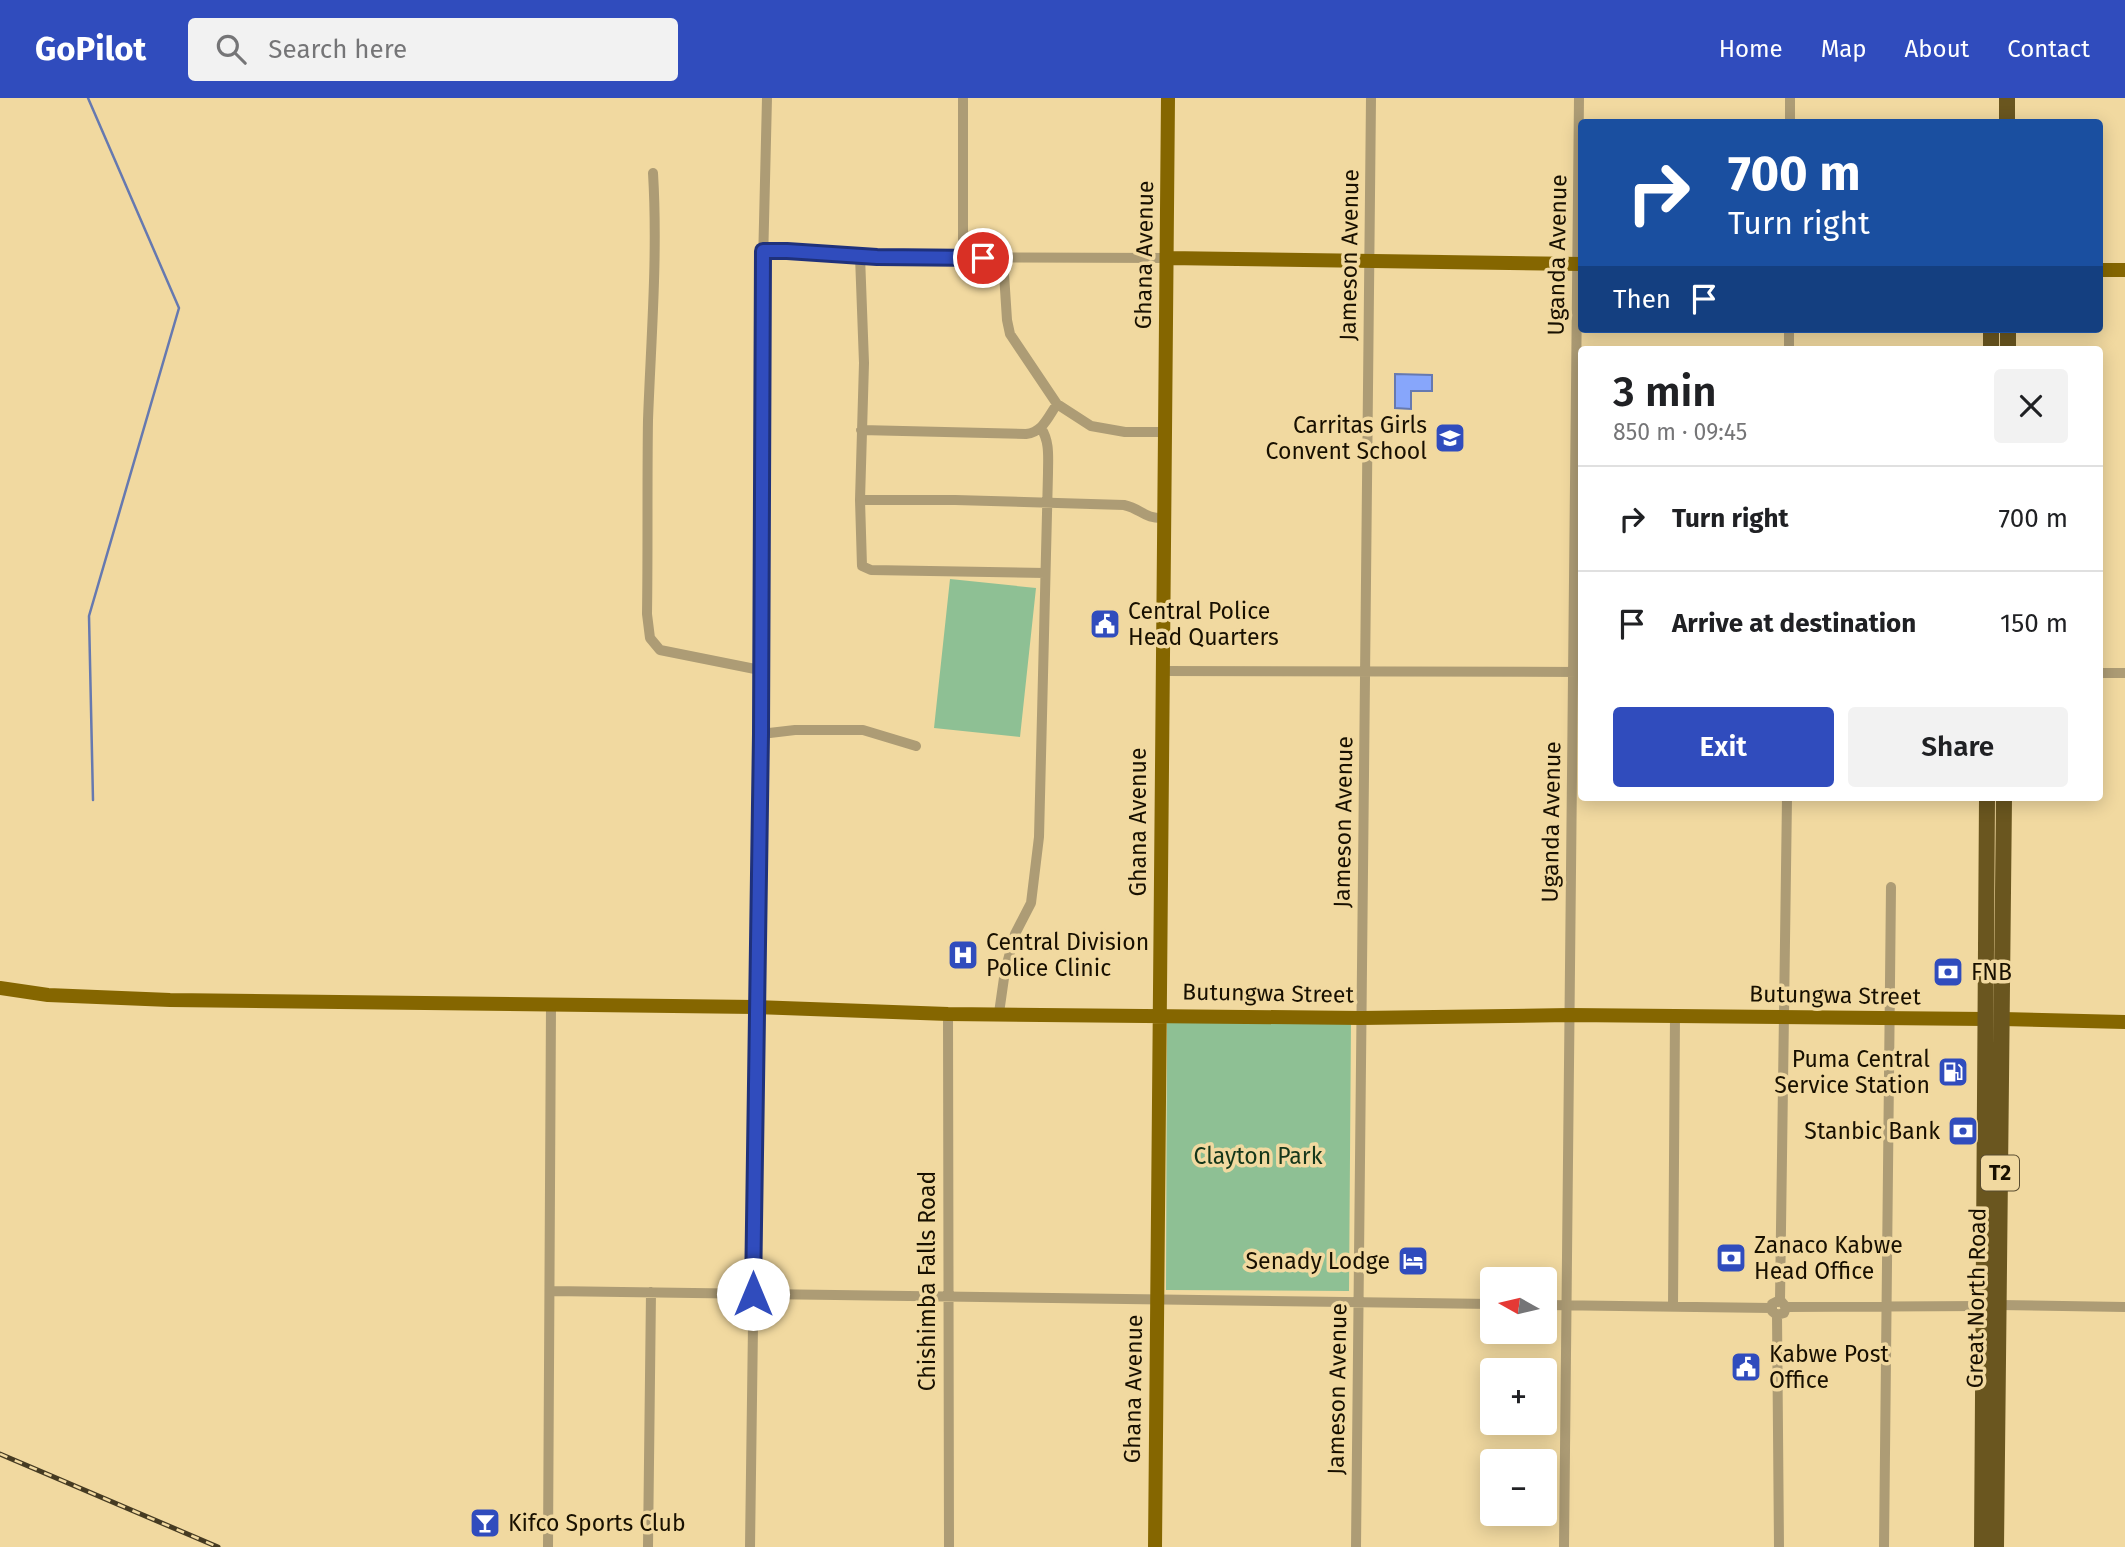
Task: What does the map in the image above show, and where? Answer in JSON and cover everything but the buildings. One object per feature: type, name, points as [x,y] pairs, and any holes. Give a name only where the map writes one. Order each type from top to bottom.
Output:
[{"type":"highway","points":[[2007,98],[2007,119]]},
{"type":"highway","name":"Great North Road","points":[[1982,1547],[1991,1305],[2001,1162],[1993,1137],[1994,1019],[1987,801]]},
{"type":"highway","name":"Great North Road","points":[[1994,1019],[2004,801]]},
{"type":"highway","points":[[1987,817],[1995,822],[2004,817]]},
{"type":"highway","points":[[1987,840],[1997,835],[2004,841]]},
{"type":"highway","name":"Great North Road","points":[[1993,1137],[1984,1163],[1991,1305],[1996,1547]]},
{"type":"highway","points":[[1984,1163],[1992,1157],[2001,1162]]},
{"type":"main road","name":"Ghana Avenue","points":[[1155,1547],[1168,98]]},
{"type":"main road","points":[[1167,258],[1578,264]]},
{"type":"main road","points":[[2103,270],[2125,270]]},
{"type":"main road","name":"Butungwa Street","points":[[0,988],[48,995],[170,1000],[755,1007],[948,1014],[1361,1018],[1570,1015],[2125,1022]]},
{"type":"street","points":[[750,1547],[755,1007],[761,734],[763,251],[767,98]]},
{"type":"street","points":[[963,98],[963,258]]},
{"type":"street","name":"Jameson Avenue","points":[[1356,1547],[1371,98]]},
{"type":"street","name":"Uganda Avenue","points":[[1579,98],[1579,119]]},
{"type":"street","points":[[1790,98],[1790,119]]},
{"type":"street","points":[[653,173],[654,305],[649,419],[647,614],[650,638],[660,650],[760,670]]},
{"type":"street","points":[[763,251],[963,258],[1167,258]]},
{"type":"street","points":[[860,256],[864,363],[860,561],[866,569],[1045,573]]},
{"type":"street","points":[[1003,258],[1010,334],[1057,404],[1091,426],[1125,432],[1165,432]]},
{"type":"street","points":[[861,430],[1034,433],[1041,428],[1057,404]]},
{"type":"street","points":[[999,1013],[1005,971],[1015,934],[1031,903],[1039,837],[1048,447],[1041,428]]},
{"type":"street","points":[[860,500],[1124,505],[1132,506],[1151,519],[1164,518]]},
{"type":"street","points":[[1162,671],[1578,672]]},
{"type":"street","name":"Uganda Avenue","points":[[1564,1547],[1570,1015],[1578,672]]},
{"type":"street","points":[[2103,673],[2125,673]]},
{"type":"street","points":[[761,734],[795,730],[863,730],[916,746]]},
{"type":"street","points":[[1779,1547],[1779,1307],[1787,801]]},
{"type":"street","points":[[1884,1547],[1891,887]]},
{"type":"street","points":[[548,1547],[551,1006]]},
{"type":"street","name":"Chishimba Falls Road","points":[[948,1014],[949,1547]]},
{"type":"street","points":[[1673,1307],[1675,1016]]},
{"type":"street","points":[[551,1291],[1480,1304]]},
{"type":"street","points":[[648,1547],[651,1292]]},
{"type":"street","points":[[1558,1305],[2125,1307]]},
{"type":"green space","points":[[950,579],[1036,588],[1020,737],[934,728]]},
{"type":"green space","name":"Clayton Park","points":[[1167,1021],[1351,1022],[1349,1291],[1166,1290]]},
{"type":"water","points":[[1395,374],[1432,375],[1432,391],[1411,391],[1411,409],[1395,408]]},
{"type":"waterway","points":[[88,98],[179,308],[89,616],[93,800]]},
{"type":"railway","points":[[0,1454],[218,1547]]},
{"type":"place","name":"Carritas Girls Convent School","points":[[1450,438]]},
{"type":"place","name":"Central Police Head Quarters","points":[[1105,624]]},
{"type":"place","name":"Central Division Police Clinic","points":[[963,955]]},
{"type":"place","name":"FNB","points":[[1948,972]]},
{"type":"place","name":"Puma Central Service Station","points":[[1953,1072]]},
{"type":"place","name":"Stanbic Bank","points":[[1963,1131]]},
{"type":"place","name":"Zanaco Kabwe Head Office","points":[[1731,1258]]},
{"type":"place","name":"Senady Lodge","points":[[1413,1261]]},
{"type":"place","name":"Kabwe Post Office","points":[[1746,1367]]},
{"type":"place","name":"Kifco Sports Club","points":[[485,1523]]},
{"type":"route","points":[[753,1294],[761,734],[763,251],[877,257],[983,258]]}]
